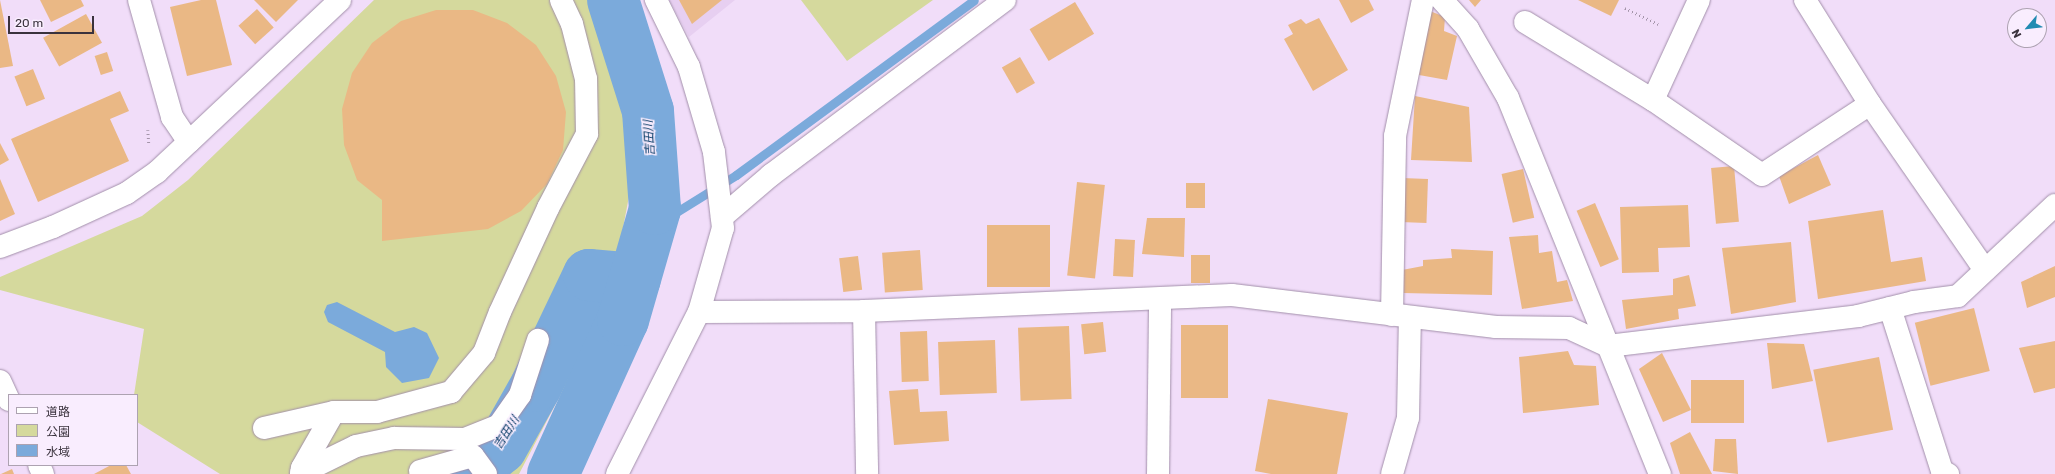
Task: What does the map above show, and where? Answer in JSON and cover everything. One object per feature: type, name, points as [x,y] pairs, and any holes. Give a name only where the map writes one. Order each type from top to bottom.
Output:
[{"type":"street","points":[[139,0],[172,117],[189,142]]},
{"type":"street","points":[[0,247],[127,193],[157,172],[340,0]]},
{"type":"street","points":[[264,428],[334,412],[377,412],[450,392],[484,353],[500,312],[548,208],[587,134],[586,79],[572,24],[561,0]]},
{"type":"street","points":[[617,474],[699,312],[723,228],[714,152],[689,67],[656,0]]},
{"type":"street","points":[[722,217],[771,175],[1005,0]]},
{"type":"street","points":[[1392,474],[1408,418],[1401,316],[1395,136],[1423,0]]},
{"type":"street","points":[[1442,0],[1468,29],[1508,98],[1660,474]]},
{"type":"street","points":[[1652,100],[1699,0]]},
{"type":"street","points":[[1805,0],[1870,104],[1985,270]]},
{"type":"street","points":[[1526,22],[1652,100],[1762,175],[1870,104]]},
{"type":"street","points":[[699,312],[864,311],[1232,295],[1496,327],[1570,328],[1608,346],[1858,316],[1890,308],[1958,296],[2055,205]]},
{"type":"street","points":[[1158,474],[1160,299]]},
{"type":"street","points":[[1890,308],[1942,472],[1948,474]]},
{"type":"street","points":[[864,311],[867,474]]},
{"type":"street","points":[[301,473],[356,446],[394,438],[465,439],[499,425],[520,395],[538,340]]},
{"type":"street","points":[[0,381],[8,398]]},
{"type":"street","points":[[301,473],[334,412]]},
{"type":"street","points":[[420,471],[473,456],[486,474]]},
{"type":"path","points":[[1625,8],[1682,36]]},
{"type":"shaded area","points":[[669,0],[735,0],[689,37]]},
{"type":"green space","points":[[374,0],[590,0],[633,115],[630,191],[609,302],[519,474],[220,474],[138,423],[138,394],[134,394],[144,329],[0,290],[0,277],[142,216],[188,180]]},
{"type":"green space","points":[[801,0],[933,0],[847,61]]},
{"type":"water","points":[[337,302],[395,332],[414,327],[427,333],[439,358],[429,378],[402,383],[386,367],[385,352],[328,322],[324,312],[327,305]]},
{"type":"building","points":[[0,0],[13,66],[0,68]]},
{"type":"building","points":[[40,0],[81,0],[84,6],[51,22]]},
{"type":"building","points":[[201,0],[216,0],[232,65],[187,76],[170,7]]},
{"type":"building","points":[[254,0],[298,0],[276,22]]},
{"type":"building","points":[[679,0],[722,0],[692,24]]},
{"type":"building","points":[[1339,0],[1369,0],[1374,10],[1351,23]]},
{"type":"building","points":[[1469,0],[1481,0],[1475,7]]},
{"type":"building","points":[[1578,0],[1619,0],[1611,16]]},
{"type":"building","points":[[1075,2],[1094,34],[1049,61],[1030,29]]},
{"type":"building","points":[[257,9],[274,28],[255,44],[238,26]]},
{"type":"building","points":[[436,10],[473,10],[507,23],[536,45],[556,76],[566,112],[563,150],[547,184],[521,211],[488,229],[382,241],[382,200],[357,180],[344,145],[342,109],[352,73],[372,43],[401,21]]},
{"type":"building","points":[[1430,11],[1445,17],[1444,31],[1457,36],[1447,80],[1419,75]]},
{"type":"building","points":[[86,14],[102,43],[59,67],[43,38]]},
{"type":"building","points":[[1319,18],[1348,70],[1313,91],[1284,39],[1293,34],[1288,25],[1301,19],[1306,24]]},
{"type":"building","points":[[107,52],[113,71],[101,75],[95,56]]},
{"type":"building","points":[[1020,57],[1035,83],[1017,93],[1002,68]]},
{"type":"building","points":[[33,69],[45,99],[26,106],[14,76]]},
{"type":"building","points":[[120,91],[129,111],[110,119],[129,161],[38,202],[11,139]]},
{"type":"building","points":[[1415,96],[1469,107],[1472,162],[1411,160]]},
{"type":"building","points":[[0,143],[9,160],[0,165]]},
{"type":"building","points":[[1818,155],[1831,185],[1789,204],[1779,176]]},
{"type":"building","points":[[1734,166],[1739,222],[1716,224],[1711,168]]},
{"type":"building","points":[[1523,169],[1534,218],[1513,223],[1502,174]]},
{"type":"building","points":[[1402,178],[1428,179],[1426,223],[1400,222]]},
{"type":"building","points":[[0,179],[15,214],[0,221]]},
{"type":"building","points":[[1077,182],[1105,185],[1095,278],[1067,275]]},
{"type":"building","points":[[1186,183],[1205,183],[1205,208],[1186,208]]},
{"type":"building","points":[[1595,203],[1619,259],[1600,267],[1577,211]]},
{"type":"building","points":[[1688,205],[1690,247],[1658,248],[1659,272],[1622,273],[1620,207]]},
{"type":"building","points":[[1883,210],[1891,262],[1922,257],[1926,281],[1818,299],[1808,221]]},
{"type":"building","points":[[1147,218],[1185,218],[1184,257],[1142,254]]},
{"type":"building","points":[[987,225],[1050,225],[1050,287],[987,287]]},
{"type":"building","points":[[1538,235],[1539,253],[1552,251],[1557,282],[1567,280],[1573,301],[1522,309],[1509,237]]},
{"type":"building","points":[[1115,239],[1135,240],[1133,277],[1113,276]]},
{"type":"building","points":[[1791,242],[1796,302],[1731,314],[1722,248]]},
{"type":"building","points":[[1451,249],[1493,251],[1492,295],[1403,293],[1402,270],[1423,266],[1423,260],[1452,258]]},
{"type":"building","points":[[920,250],[923,290],[885,293],[882,253]]},
{"type":"building","points":[[1191,255],[1210,255],[1210,283],[1191,283]]},
{"type":"building","points":[[858,256],[862,290],[843,292],[839,258]]},
{"type":"building","points":[[2055,266],[2055,297],[2027,308],[2021,282]]},
{"type":"building","points":[[1689,275],[1696,306],[1678,309],[1679,319],[1626,329],[1622,300],[1673,295],[1673,279]]},
{"type":"building","points":[[1974,308],[1990,371],[1931,386],[1915,323]]},
{"type":"building","points":[[1103,322],[1106,352],[1084,354],[1081,324]]},
{"type":"building","points":[[1181,325],[1228,325],[1228,398],[1181,398]]},
{"type":"building","points":[[1069,326],[1072,399],[1021,401],[1018,328]]},
{"type":"building","points":[[927,331],[929,381],[902,382],[900,332]]},
{"type":"building","points":[[995,340],[997,393],[940,395],[938,342]]},
{"type":"building","points":[[2055,341],[2055,388],[2034,393],[2019,348]]},
{"type":"building","points":[[1767,343],[1804,344],[1813,381],[1772,389]]},
{"type":"building","points":[[1568,351],[1574,365],[1596,366],[1599,405],[1523,413],[1519,357]]},
{"type":"building","points":[[1662,353],[1691,410],[1663,422],[1639,369]]},
{"type":"building","points":[[1879,357],[1893,430],[1827,442],[1813,370]]},
{"type":"building","points":[[1691,380],[1744,380],[1744,423],[1691,423]]},
{"type":"building","points":[[918,389],[920,412],[947,411],[949,441],[894,445],[889,391]]},
{"type":"building","points":[[1268,399],[1348,413],[1337,474],[1271,474],[1255,471]]},
{"type":"building","points":[[1690,432],[1712,474],[1680,474],[1670,443]]},
{"type":"building","points":[[1715,439],[1736,439],[1738,474],[1713,471]]},
{"type":"building","points":[[109,466],[127,466],[131,474],[94,474]]},
{"type":"building","points":[[12,469],[14,474],[1,474]]},
{"type":"waterway","name":"吉田川","points":[[553,474],[623,320],[655,209],[648,111],[613,0]]},
{"type":"waterway","points":[[649,229],[736,175],[974,0]]},
{"type":"waterway","name":"吉田川","points":[[469,474],[501,448],[536,386],[589,275],[635,279]]}]
